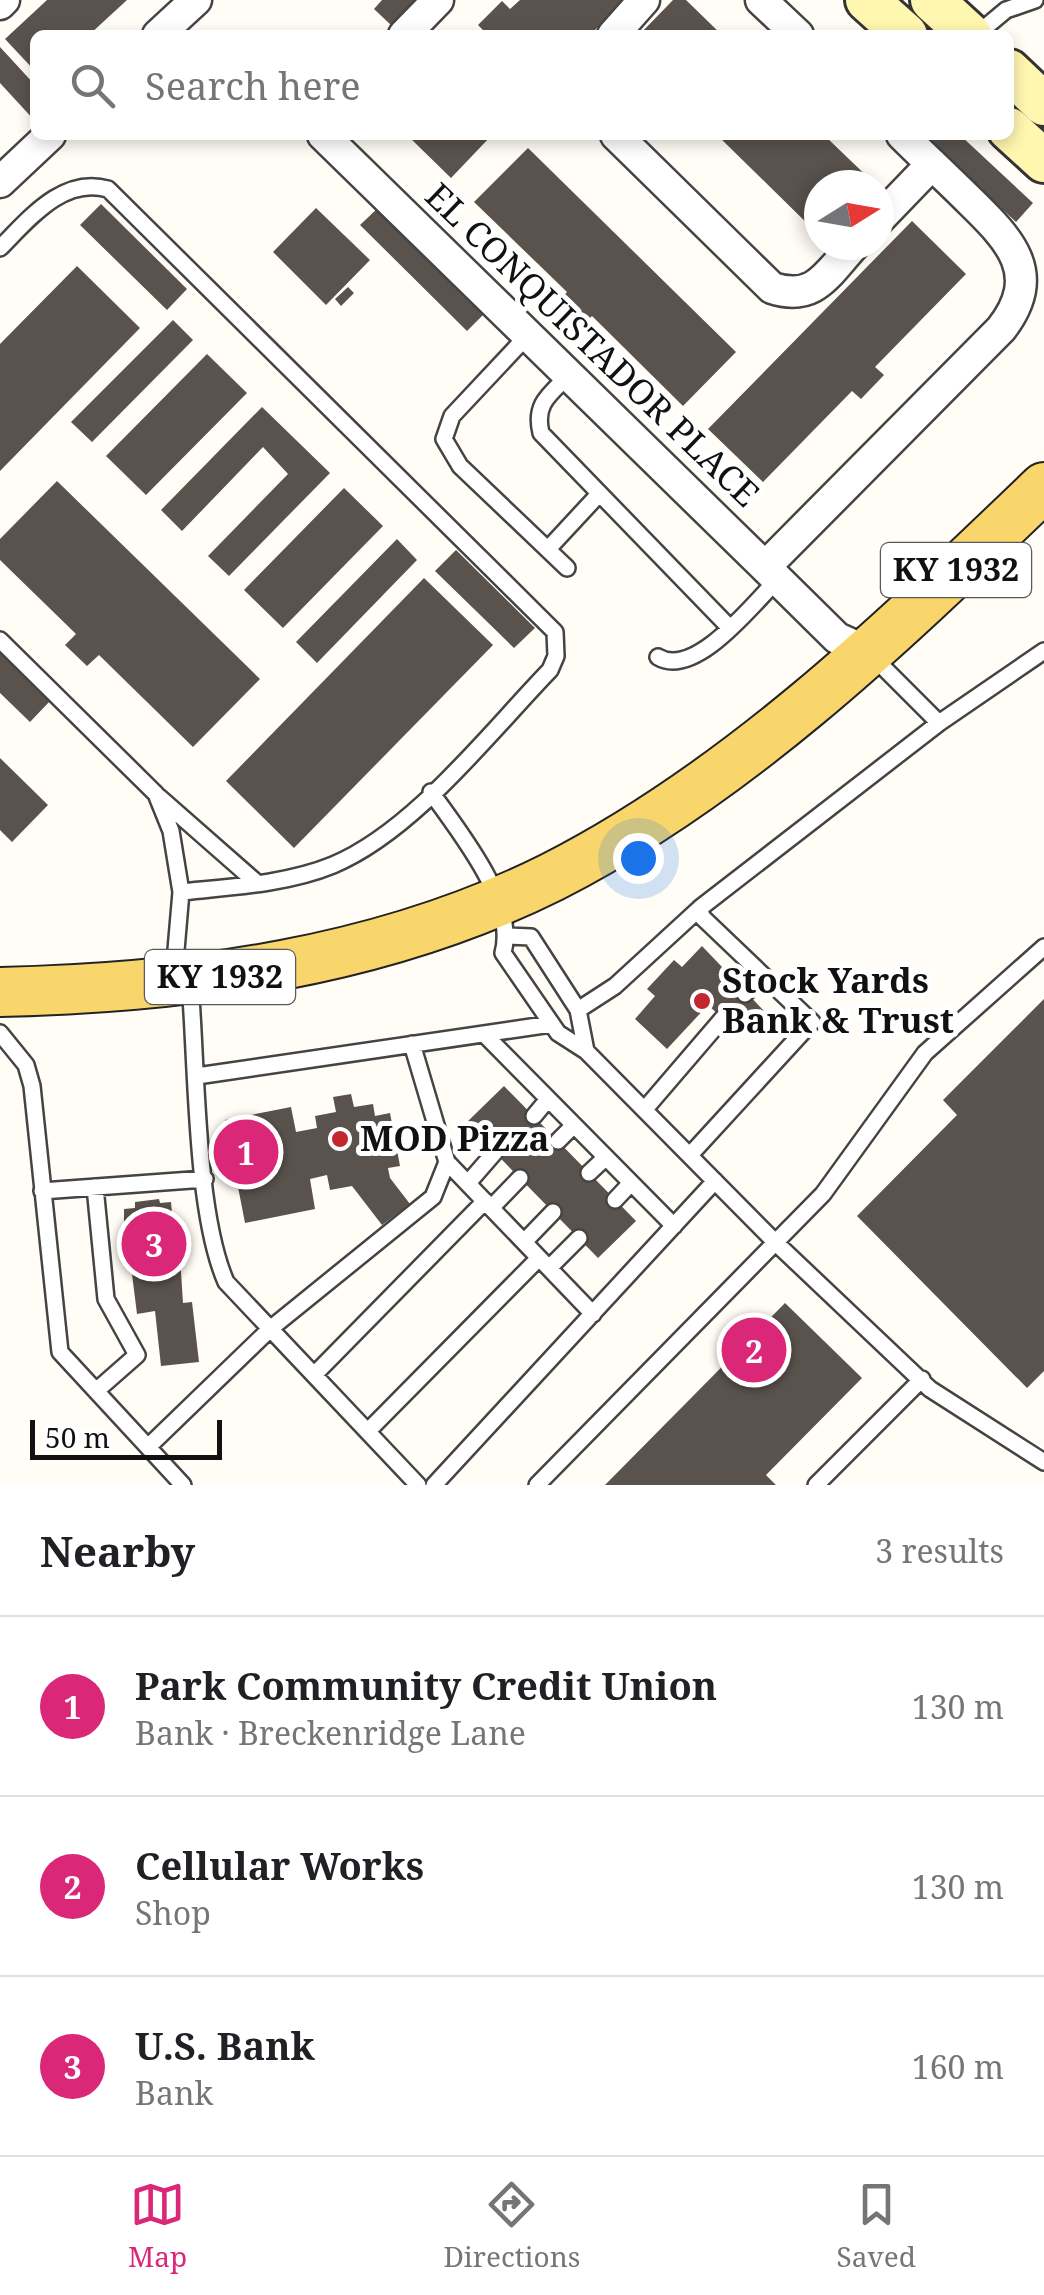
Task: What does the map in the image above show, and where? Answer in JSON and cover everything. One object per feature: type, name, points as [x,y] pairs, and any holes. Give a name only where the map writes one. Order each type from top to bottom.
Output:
[{"type":"main road","points":[[868,0],[901,30]]},
{"type":"main road","points":[[932,0],[967,30]]},
{"type":"main road","points":[[1014,76],[1044,104]]},
{"type":"main road","points":[[1014,134],[1044,161]]},
{"type":"main road","name":"KY 1932","points":[[0,992],[182,981],[502,919],[552,877],[674,802],[777,729],[1044,487]]},
{"type":"street","points":[[163,30],[196,0]]},
{"type":"street","points":[[409,30],[438,0]]},
{"type":"street","points":[[617,30],[644,0]]},
{"type":"street","points":[[762,0],[793,30]]},
{"type":"street","points":[[0,182],[45,140]]},
{"type":"street","name":"EL CONQUISTADOR PLACE","points":[[329,140],[837,638],[866,652]]},
{"type":"street","points":[[621,140],[772,288],[795,295],[813,288],[840,260]]},
{"type":"street","points":[[771,573],[1001,329],[1020,298],[1024,278],[1011,240],[907,140]]},
{"type":"street","points":[[894,203],[932,164]]},
{"type":"lane","points":[[980,30],[1006,10],[1035,0]]},
{"type":"lane","points":[[0,248],[45,204],[69,190],[96,186],[108,189],[543,615],[555,632],[556,656],[550,670],[390,831],[332,866],[258,883],[181,892]]},
{"type":"lane","points":[[528,334],[452,416],[444,439],[460,466],[568,568]]},
{"type":"lane","points":[[569,375],[542,402],[536,414],[541,433],[730,627]]},
{"type":"lane","points":[[548,549],[599,494]]},
{"type":"lane","points":[[658,657],[677,662],[702,653],[730,627],[771,573]]},
{"type":"lane","points":[[0,640],[156,794],[258,883]]},
{"type":"lane","points":[[866,652],[938,723]]},
{"type":"lane","points":[[578,1010],[615,986],[700,908],[938,723],[1044,652]]},
{"type":"lane","points":[[430,792],[477,856],[502,919],[504,953],[551,1024],[586,1050],[776,1244],[922,1379],[1044,1462]]},
{"type":"lane","points":[[156,794],[171,831],[181,892],[182,981],[197,1076],[215,1257],[226,1282],[418,1485]]},
{"type":"lane","points":[[690,1156],[812,1022],[702,916],[700,908]]},
{"type":"lane","points":[[502,919],[531,938],[578,1010],[586,1050]]},
{"type":"lane","points":[[537,1485],[823,1194],[925,1052],[1044,947]]},
{"type":"lane","points":[[745,994],[762,974]]},
{"type":"lane","points":[[646,1109],[723,1018]]},
{"type":"lane","points":[[197,1076],[551,1024]]},
{"type":"lane","points":[[0,1033],[26,1065],[32,1086],[60,1352],[183,1485]]},
{"type":"lane","points":[[484,1034],[674,1226]]},
{"type":"lane","points":[[412,1044],[448,1162],[593,1314]]},
{"type":"lane","points":[[534,1116],[548,1099]]},
{"type":"lane","points":[[558,1141],[574,1125]]},
{"type":"lane","points":[[468,1183],[495,1152]]},
{"type":"lane","points":[[589,1174],[606,1158]]},
{"type":"lane","points":[[148,1447],[270,1328],[432,1196],[448,1162]]},
{"type":"lane","points":[[314,1375],[488,1204],[520,1178]]},
{"type":"lane","points":[[42,1191],[206,1179]]},
{"type":"lane","points":[[434,1485],[715,1181]]},
{"type":"lane","points":[[616,1200],[630,1183]]},
{"type":"lane","points":[[95,1186],[106,1299],[137,1354],[96,1391]]},
{"type":"lane","points":[[524,1242],[553,1212]]},
{"type":"lane","points":[[368,1431],[544,1263],[578,1238]]},
{"type":"lane","points":[[816,1485],[922,1379]]},
{"type":"building","points":[[47,0],[127,0],[94,30],[30,30],[30,66],[5,39]]},
{"type":"building","points":[[382,0],[418,0],[392,26],[374,9]]},
{"type":"building","points":[[520,0],[625,0],[595,30],[483,30],[478,25],[502,1],[510,9]]},
{"type":"building","points":[[673,0],[686,0],[717,30],[644,30]]},
{"type":"building","points":[[0,47],[30,80],[30,116],[0,83]]},
{"type":"building","points":[[412,140],[487,140],[451,178]]},
{"type":"building","points":[[722,140],[829,140],[860,170],[804,170],[804,220]]},
{"type":"building","points":[[928,140],[965,140],[1033,203],[1016,222]]},
{"type":"building","points":[[528,148],[736,352],[683,406],[592,316],[584,324],[560,300],[567,292],[474,202]]},
{"type":"building","points":[[101,204],[187,289],[167,310],[80,225]]},
{"type":"building","points":[[379,207],[485,313],[467,331],[360,225]]},
{"type":"building","points":[[316,208],[370,260],[326,305],[273,252]]},
{"type":"building","points":[[912,221],[966,274],[875,367],[884,375],[861,399],[852,391],[763,482],[708,429],[874,260],[894,260],[894,239]]},
{"type":"building","points":[[77,266],[140,328],[0,471],[0,344]]},
{"type":"building","points":[[348,287],[354,293],[341,306],[335,299]]},
{"type":"building","points":[[173,320],[193,340],[92,442],[71,422]]},
{"type":"building","points":[[207,354],[247,393],[146,495],[106,456]]},
{"type":"building","points":[[262,407],[330,473],[229,576],[208,556],[288,474],[263,447],[182,531],[161,510]]},
{"type":"building","points":[[57,481],[260,679],[193,747],[99,655],[87,666],[65,645],[76,634],[0,560],[0,539]]},
{"type":"building","points":[[344,488],[383,526],[283,628],[244,590]]},
{"type":"building","points":[[397,539],[417,560],[317,663],[296,642]]},
{"type":"building","points":[[456,550],[535,628],[514,648],[435,571]]},
{"type":"building","points":[[424,578],[493,645],[294,848],[226,781]]},
{"type":"building","points":[[0,652],[50,701],[30,722],[0,693]]},
{"type":"building","points":[[0,758],[48,805],[12,842],[0,830]]},
{"type":"building","name":"Stock Yards Bank & Trust","points":[[702,946],[765,1012],[742,1036],[708,1005],[667,1049],[635,1019],[655,996],[647,989],[674,960],[682,967]]},
{"type":"building","points":[[1044,999],[1044,1371],[1027,1388],[857,1216],[957,1115],[943,1100]]},
{"type":"building","points":[[504,1086],[636,1221],[598,1258],[466,1123]]},
{"type":"building","points":[[351,1094],[354,1107],[373,1104],[375,1116],[390,1113],[400,1166],[388,1168],[390,1178],[410,1204],[382,1225],[352,1186],[330,1190],[327,1175],[310,1179],[315,1209],[245,1223],[225,1120],[291,1107],[296,1132],[317,1128],[315,1116],[336,1112],[333,1097]]},
{"type":"building","points":[[159,1199],[160,1203],[171,1202],[173,1225],[178,1225],[183,1303],[192,1302],[199,1362],[161,1366],[155,1311],[137,1314],[131,1266],[124,1267],[124,1209],[135,1208],[135,1202]]},
{"type":"building","points":[[785,1303],[862,1378],[766,1475],[776,1485],[605,1485]]},
{"type":"place","name":"Stock Yards Bank & Trust","points":[[702,1001]]},
{"type":"place","name":"MOD Pizza","points":[[340,1139]]},
{"type":"place","name":"Park Community Credit Union","points":[[246,1152]]},
{"type":"place","name":"U.S. Bank","points":[[154,1244]]},
{"type":"place","name":"Cellular Works","points":[[754,1350]]}]
